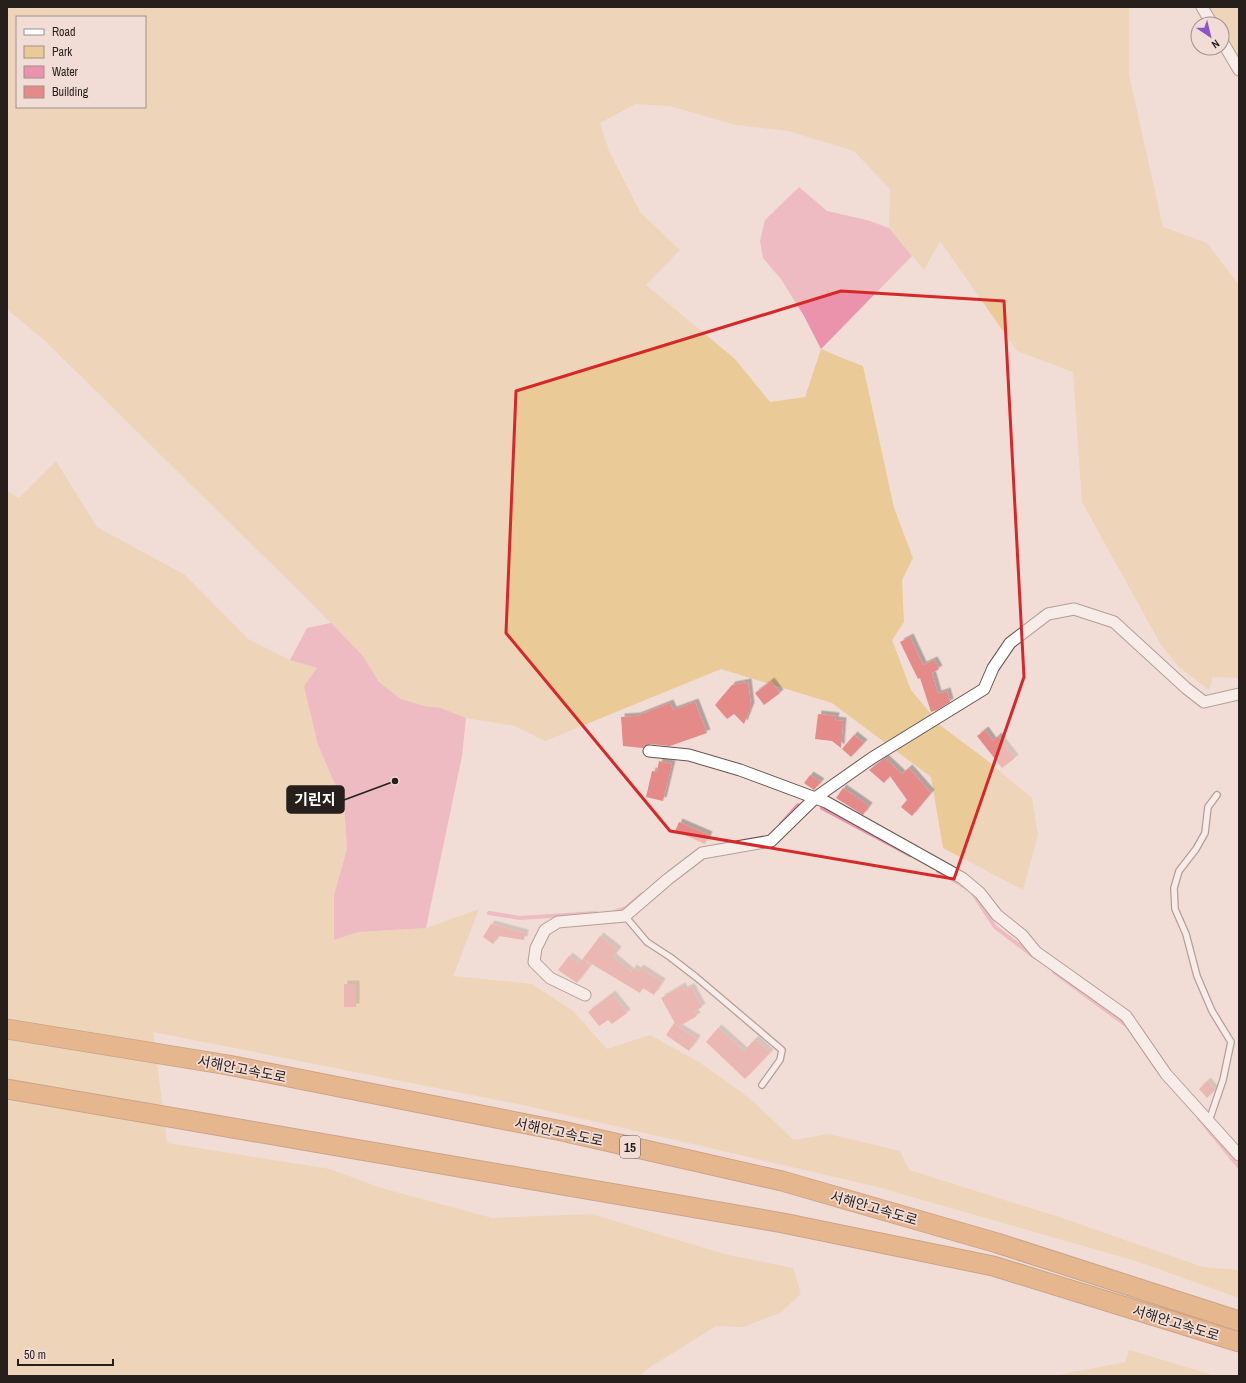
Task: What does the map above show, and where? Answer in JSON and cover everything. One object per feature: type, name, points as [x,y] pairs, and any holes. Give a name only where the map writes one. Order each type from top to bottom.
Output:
[{"type":"highway","name":"서해안고속도로","points":[[7,1029],[228,1065],[562,1131],[782,1181],[996,1243],[1239,1321]]},
{"type":"highway","name":"서해안고속도로","points":[[7,1089],[783,1223],[993,1266],[1239,1342]]},
{"type":"street","points":[[1202,7],[1207,16]]},
{"type":"street","points":[[1230,55],[1239,70]]},
{"type":"street","points":[[585,995],[550,978],[534,962],[536,948],[546,930],[558,922],[625,916],[668,879],[702,853],[771,841],[815,798],[872,758],[984,689],[993,668],[1010,643],[1048,614],[1074,609],[1114,622],[1186,688],[1204,702],[1239,694]]},
{"type":"street","points":[[649,751],[697,757],[740,770],[815,798],[962,878],[980,893],[997,915],[1022,934],[1036,952],[1126,1016],[1166,1074],[1239,1155]]},
{"type":"lane","points":[[1209,1121],[1223,1080],[1231,1042],[1212,1011],[1197,976],[1186,934],[1175,910],[1174,888],[1179,871],[1196,849],[1205,833],[1208,807],[1217,795]]},
{"type":"lane","points":[[625,916],[647,942],[696,977],[782,1050],[780,1060],[762,1085]]},
{"type":"highlighted area","points":[[841,291],[1004,301],[1024,677],[954,879],[670,831],[506,633],[516,391]]},
{"type":"green space","points":[[7,7],[1129,7],[1129,75],[1163,227],[1207,243],[1239,285],[1239,678],[1213,677],[1209,690],[1179,667],[1161,645],[1082,502],[1073,372],[1017,351],[940,241],[924,270],[889,228],[890,189],[854,151],[788,131],[736,125],[670,106],[635,104],[600,123],[609,151],[640,212],[680,250],[646,285],[735,359],[770,402],[805,397],[821,349],[863,366],[894,508],[913,558],[902,580],[904,622],[892,640],[911,690],[941,726],[984,758],[1032,798],[1038,835],[1023,890],[943,848],[931,777],[832,703],[721,669],[545,741],[515,726],[466,718],[441,708],[424,706],[401,699],[379,682],[363,656],[303,595],[43,339],[7,309]]},
{"type":"green space","points":[[1208,7],[1239,7],[1239,60],[1230,45],[1230,16],[1213,16]]},
{"type":"green space","points":[[56,461],[97,527],[185,575],[248,639],[290,660],[317,668],[318,745],[344,805],[347,849],[334,895],[334,940],[359,932],[426,928],[479,909],[453,976],[532,984],[573,1011],[607,1049],[650,1035],[699,1062],[748,1097],[794,1140],[828,1134],[900,1151],[909,1170],[1059,1217],[1203,1267],[1239,1270],[1239,1298],[1136,1261],[874,1186],[523,1105],[153,1032],[167,1143],[330,1169],[381,1188],[492,1218],[592,1214],[724,1254],[793,1268],[801,1294],[780,1313],[743,1327],[716,1326],[647,1369],[641,1376],[7,1376],[7,491],[19,498]]},
{"type":"green space","points":[[1129,1350],[1216,1376],[1054,1376],[1125,1362]]},
{"type":"water","points":[[799,187],[827,211],[867,220],[889,228],[912,256],[821,349],[804,316],[781,279],[763,258],[760,241],[765,220]]},
{"type":"water","points":[[331,623],[363,656],[379,682],[401,699],[424,706],[441,708],[466,718],[462,756],[426,928],[359,932],[334,940],[334,895],[347,849],[344,805],[318,745],[304,686],[317,668],[290,660],[307,628]]},
{"type":"building","points":[[910,637],[923,665],[934,660],[939,669],[932,673],[938,694],[947,691],[950,702],[931,712],[920,678],[918,679],[900,642]]},
{"type":"building","points":[[771,681],[780,693],[764,705],[755,693]]},
{"type":"building","points":[[748,682],[751,706],[744,724],[734,714],[727,719],[715,705],[732,685]]},
{"type":"building","points":[[695,702],[707,733],[670,746],[650,744],[643,748],[623,746],[621,717],[637,716],[670,703],[673,710]]},
{"type":"building","points":[[818,714],[836,716],[835,720],[843,721],[841,748],[832,741],[815,739]]},
{"type":"building","points":[[985,730],[993,741],[998,736],[1015,758],[1002,768],[977,736]]},
{"type":"building","points":[[854,735],[864,743],[851,757],[842,749]]},
{"type":"building","points":[[885,758],[902,774],[909,768],[931,793],[912,816],[901,807],[907,800],[890,776],[884,783],[869,770]]},
{"type":"building","points":[[659,761],[672,764],[663,801],[646,797],[652,771],[657,772]]},
{"type":"building","points":[[810,775],[821,782],[814,790],[804,783]]},
{"type":"building","points":[[843,788],[869,806],[863,815],[836,798]]},
{"type":"building","points":[[679,822],[709,835],[705,844],[675,831]]},
{"type":"building","points":[[491,924],[525,933],[524,940],[499,936],[493,944],[483,937]]},
{"type":"building","points":[[600,936],[618,950],[613,957],[631,972],[633,968],[638,971],[640,968],[662,982],[654,995],[643,988],[640,993],[585,960],[590,966],[577,983],[558,970],[569,956],[579,964]]},
{"type":"building","points":[[344,984],[356,984],[356,1007],[344,1007]]},
{"type":"building","points":[[682,986],[684,990],[691,987],[702,1007],[694,1012],[697,1016],[678,1027],[697,1039],[689,1051],[666,1035],[674,1023],[676,1025],[661,998]]},
{"type":"building","points":[[612,994],[627,1013],[612,1024],[608,1020],[599,1026],[588,1012]]},
{"type":"building","points":[[718,1028],[744,1051],[755,1039],[770,1053],[745,1079],[706,1042]]},
{"type":"building","points":[[1207,1081],[1215,1090],[1207,1098],[1199,1089]]},
{"type":"waterway","points":[[781,824],[798,805]]},
{"type":"waterway","points":[[822,808],[910,855]]},
{"type":"waterway","points":[[938,871],[967,888]]},
{"type":"waterway","points":[[972,892],[995,927],[1036,958]]},
{"type":"waterway","points":[[612,913],[626,908],[642,894]]},
{"type":"waterway","points":[[489,913],[520,918],[596,913]]},
{"type":"waterway","points":[[1054,972],[1126,1025]]},
{"type":"waterway","points":[[1199,1118],[1239,1167]]},
{"type":"place","name":"기린지","points":[[395,781]]}]
